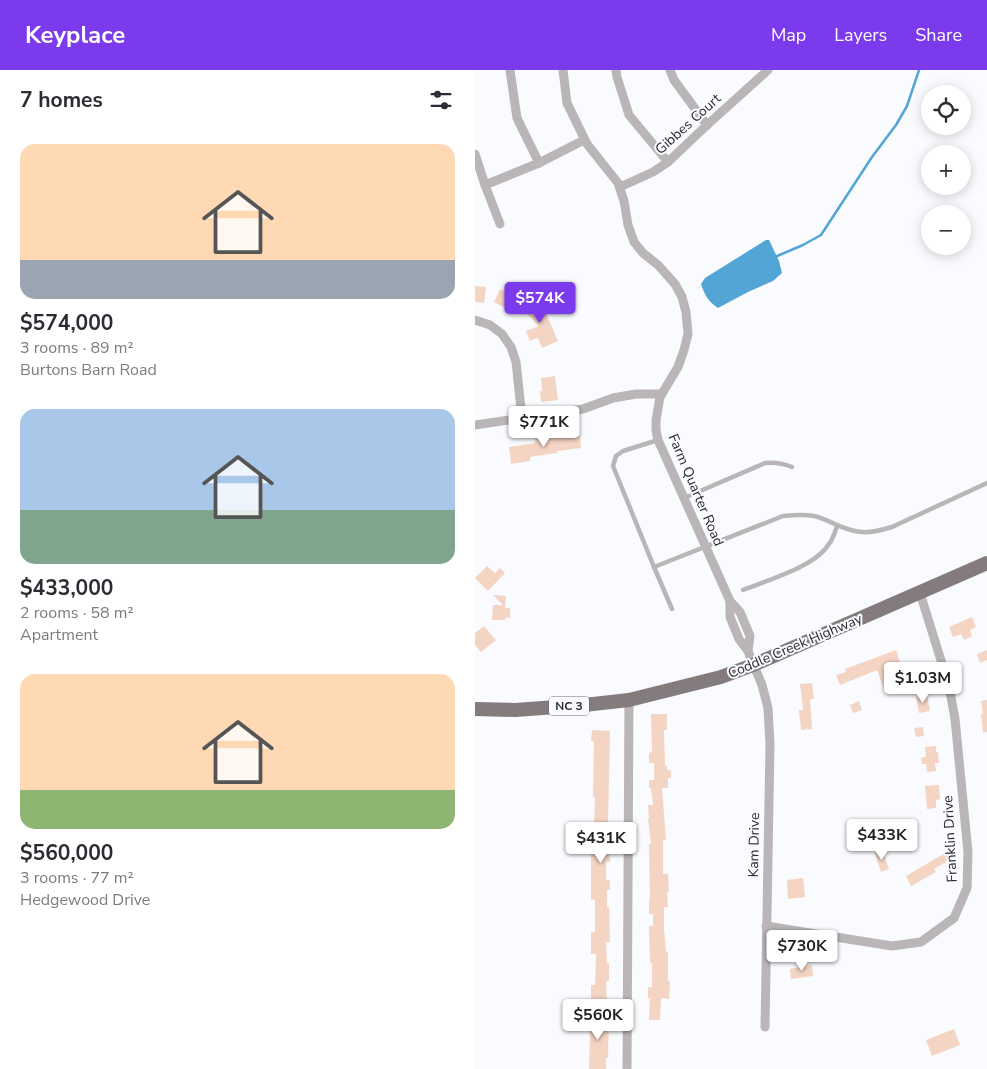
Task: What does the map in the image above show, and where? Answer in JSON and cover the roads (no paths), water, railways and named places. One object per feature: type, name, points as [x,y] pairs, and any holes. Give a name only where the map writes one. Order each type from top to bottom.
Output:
[{"type":"main road","name":"Coddle Creek Highway","points":[[475,709],[515,710],[629,700],[721,677],[753,665],[987,563]]},
{"type":"street","points":[[510,70],[517,118],[539,163]]},
{"type":"street","name":"Farm Quarter Road","points":[[563,70],[567,103],[584,140],[620,187],[628,225],[634,242],[675,284],[682,298],[686,312],[688,334],[678,368],[660,397],[656,430],[658,440],[730,602],[730,617],[739,638],[748,651],[753,665]]},
{"type":"street","points":[[616,70],[629,115],[668,162]]},
{"type":"street","points":[[670,70],[674,80],[707,125]]},
{"type":"street","name":"Gibbes Court","points":[[620,187],[653,172],[668,162],[768,70]]},
{"type":"street","points":[[485,185],[539,163],[584,140]]},
{"type":"street","points":[[475,154],[500,224]]},
{"type":"street","points":[[475,320],[502,334],[511,347],[516,362],[522,418]]},
{"type":"street","points":[[475,425],[583,409],[613,398],[636,394],[662,394]]},
{"type":"street","name":"Franklin Drive","points":[[766,926],[892,946],[921,942],[954,918],[967,888],[968,852],[956,729],[949,686],[920,593]]},
{"type":"street","name":"Kam Drive","points":[[753,665],[762,685],[767,708],[769,744],[765,1027]]},
{"type":"street","points":[[627,1069],[629,700]]},
{"type":"lane","points":[[658,440],[623,450],[616,456],[613,466],[672,609]]},
{"type":"lane","points":[[683,498],[765,464],[775,462],[792,467]]},
{"type":"lane","points":[[654,567],[783,516],[795,514],[815,516],[844,529],[876,532],[892,527],[987,483]]},
{"type":"lane","points":[[743,590],[805,565],[815,559],[829,544],[837,526]]},
{"type":"water","points":[[766,240],[769,240],[779,261],[782,273],[773,281],[718,308],[707,298],[704,292],[701,284],[705,278]]},
{"type":"waterway","points":[[775,257],[821,235],[872,157],[896,125],[907,106],[919,70]]}]
